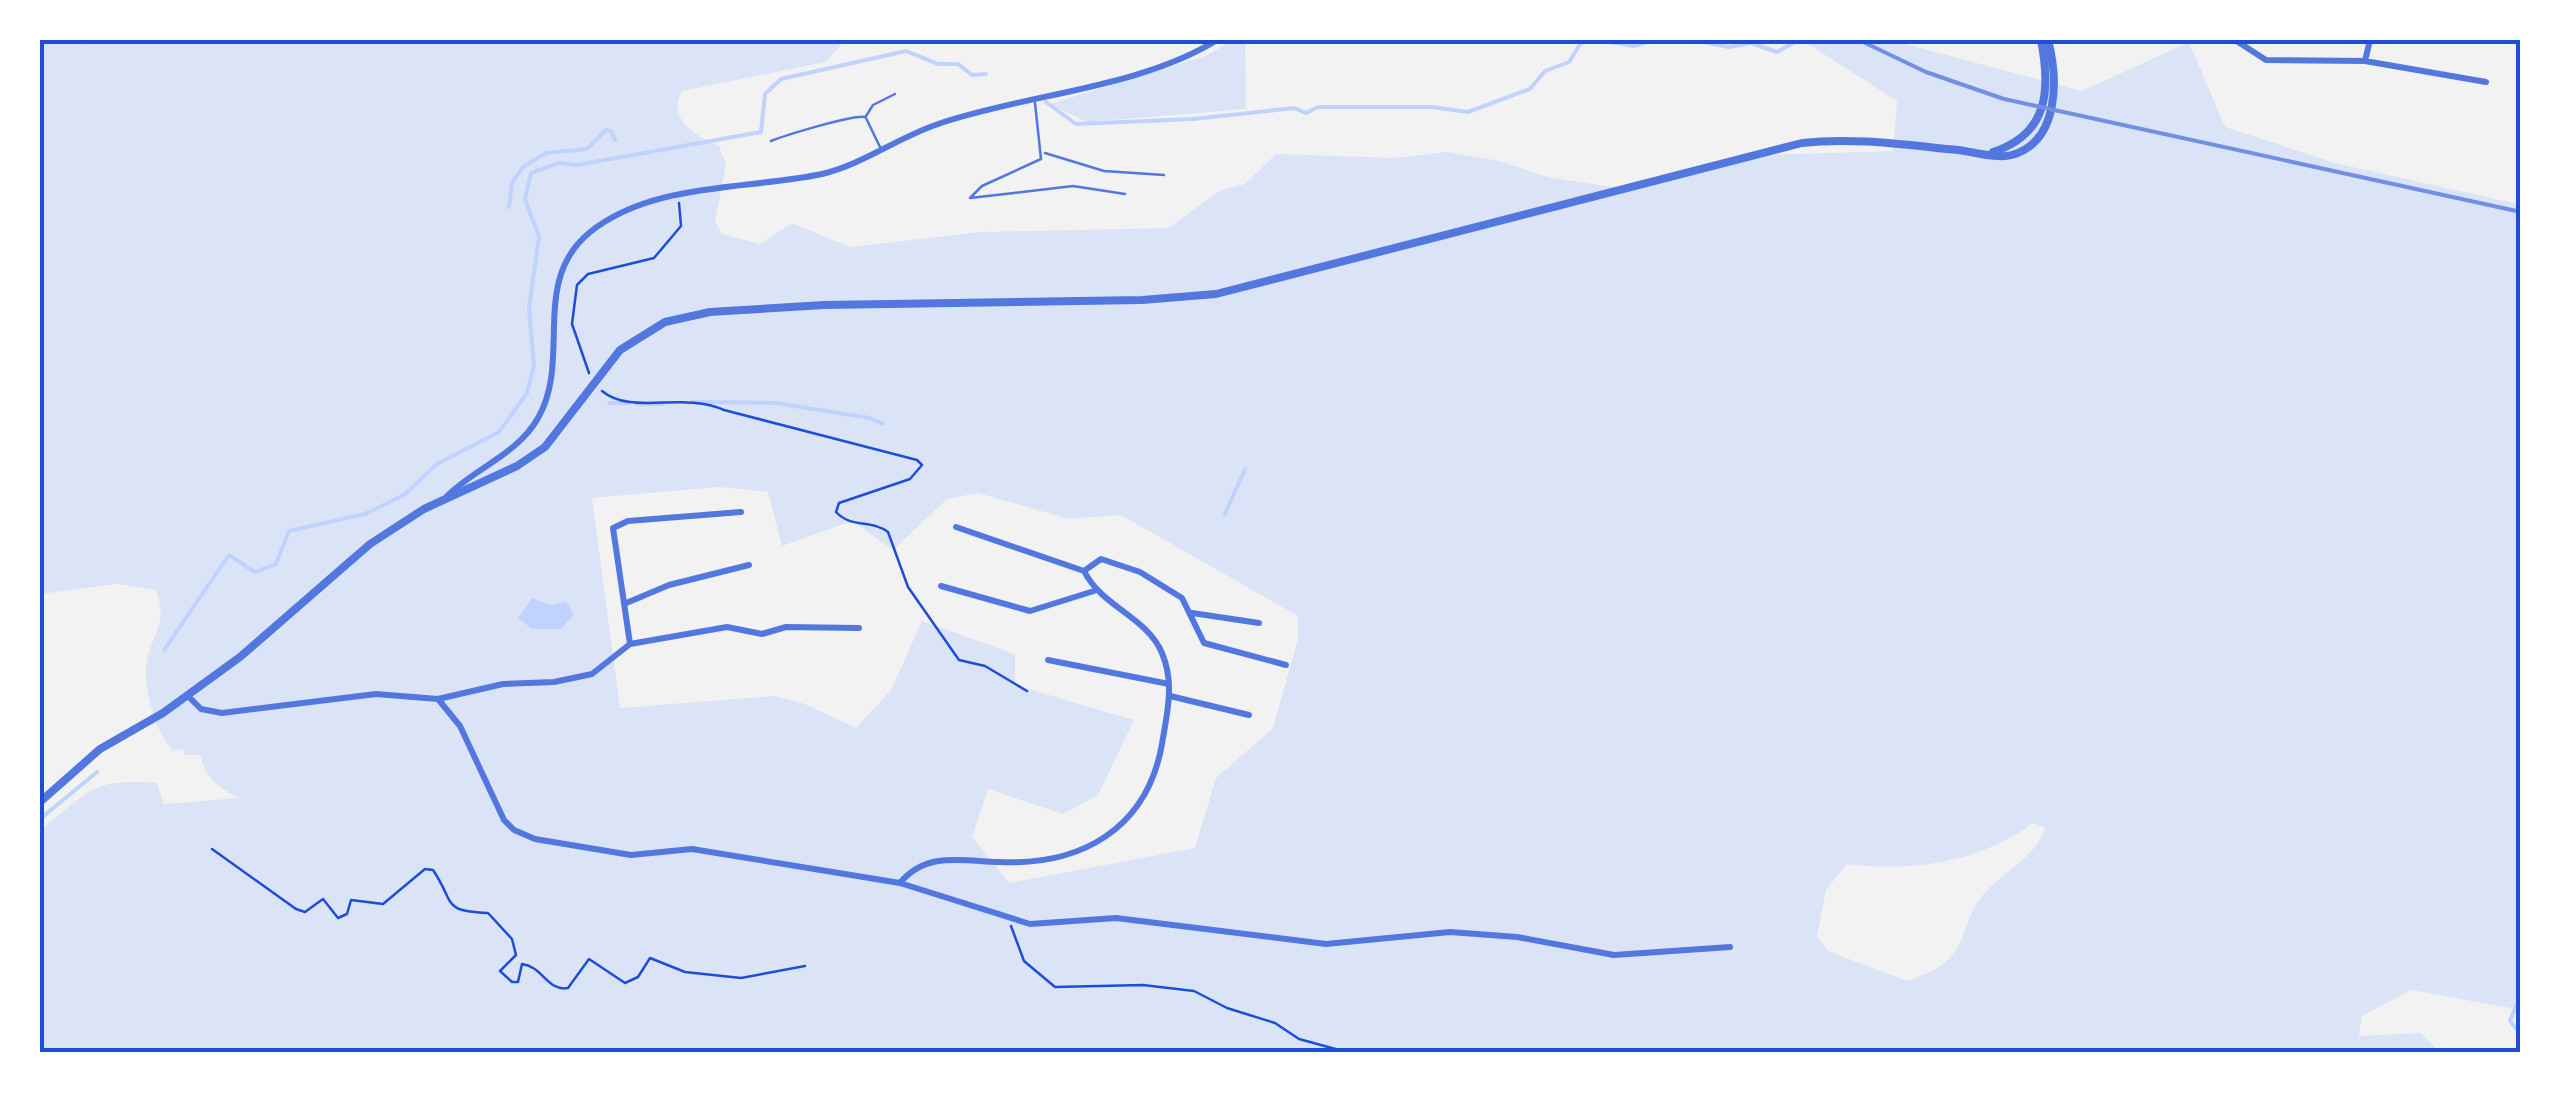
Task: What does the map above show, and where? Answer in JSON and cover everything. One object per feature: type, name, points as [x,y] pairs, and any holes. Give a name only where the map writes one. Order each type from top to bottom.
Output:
[{"type":"street","points":[[446,497],[462,480],[522,439],[539,417],[552,370],[555,288],[574,249],[614,216],[679,196],[826,173],[937,124],[1115,78],[1188,55],[1217,40]]},
{"type":"street","points":[[40,802],[108,744],[188,696],[356,554],[446,497],[517,466],[544,447],[620,350],[640,334],[692,315],[824,305],[1200,296],[1792,144],[1851,140],[1988,153],[2020,141],[2037,121],[2045,84],[2044,40]]},
{"type":"street","points":[[2235,40],[2266,60],[2365,61],[2486,82]]},
{"type":"street","points":[[2365,61],[2370,40]]},
{"type":"street","points":[[630,644],[613,528],[628,521],[741,512]]},
{"type":"street","points":[[900,882],[910,870],[932,861],[968,857],[1027,862],[1072,854],[1106,840],[1134,810],[1159,758],[1170,696],[1161,650],[1149,633],[1094,591],[1084,572],[956,527]]},
{"type":"street","points":[[1084,572],[1101,559],[1126,566],[1175,592],[1192,613],[1204,643],[1286,665]]},
{"type":"street","points":[[624,604],[669,584],[748,566]]},
{"type":"street","points":[[940,586],[1030,611],[1094,591]]},
{"type":"street","points":[[1192,613],[1259,623]]},
{"type":"street","points":[[188,696],[201,709],[222,713],[376,694],[438,700],[503,684],[592,674],[630,644],[727,627],[762,634],[786,627],[860,628]]},
{"type":"street","points":[[1048,660],[1170,684]]},
{"type":"street","points":[[1170,696],[1250,714]]},
{"type":"street","points":[[438,700],[460,726],[498,810],[514,830],[535,839],[631,855],[692,849],[900,882],[1009,920],[1052,926],[1116,918],[1326,944],[1450,932],[1517,937],[1614,955],[1730,946]]},
{"type":"lane","points":[[865,117],[873,104],[895,94]]},
{"type":"lane","points":[[1034,96],[1044,152],[1036,163],[968,196],[1073,186],[1125,194]]},
{"type":"lane","points":[[771,140],[804,134],[851,115],[865,117]]},
{"type":"lane","points":[[865,117],[882,149]]},
{"type":"lane","points":[[1044,152],[1104,171],[1164,175]]},
{"type":"path","points":[[679,196],[681,226],[654,258],[588,274],[577,285],[572,324],[576,345],[594,383],[612,399],[642,403],[704,400],[724,410],[916,460],[922,465],[910,480],[839,503],[836,512],[854,525],[882,527],[888,532],[908,586],[959,660],[985,666],[1027,691]]},
{"type":"path","points":[[212,849],[296,909],[305,912],[323,899],[338,918],[348,914],[351,900],[361,898],[383,904],[426,869],[433,870],[456,910],[463,914],[488,913],[512,939],[516,955],[500,971],[512,982],[518,982],[522,964],[530,964],[560,989],[568,988],[589,958],[625,983],[631,983],[650,958],[685,972],[741,978],[805,966]]},
{"type":"path","points":[[1009,920],[1024,961],[1055,986],[1143,985],[1194,992],[1226,1008],[1276,1023],[1300,1039],[1350,1053]]},
{"type":"shaded area","points":[[40,40],[845,40],[826,62],[682,91],[678,110],[686,126],[719,146],[726,164],[715,221],[722,234],[760,244],[792,223],[850,247],[981,232],[1168,228],[1221,190],[1245,184],[1276,154],[1395,158],[1446,152],[1500,161],[1547,177],[1625,189],[1758,155],[1893,151],[1897,101],[1808,44],[1890,40],[2082,91],[2189,42],[2225,127],[2335,163],[2518,204],[2521,190],[2521,1010],[2411,990],[2362,1016],[2359,1036],[2421,1033],[2440,1053],[40,1053],[40,830],[92,790],[118,782],[157,783],[164,804],[239,798],[214,781],[205,770],[201,755],[184,755],[184,749],[174,751],[157,724],[146,677],[148,656],[160,621],[156,590],[117,584],[40,594]],"holes":[[[719,487],[768,492],[782,546],[852,521],[893,550],[947,499],[978,493],[1069,519],[1121,515],[1298,616],[1298,639],[1273,728],[1216,778],[1195,848],[1009,883],[972,837],[988,789],[1063,814],[1098,795],[1134,720],[1015,685],[1015,654],[922,621],[891,690],[856,728],[805,704],[775,696],[620,708],[592,498]],[[2033,823],[2045,828],[2039,841],[1980,898],[1955,951],[1935,969],[1907,981],[1828,951],[1817,936],[1826,890],[1847,864],[1896,867],[1968,856]]]},
{"type":"shaded area","points":[[1234,40],[1245,40],[1246,109],[1087,122],[1050,104],[1205,56]]},
{"type":"water","points":[[532,598],[550,605],[566,602],[574,614],[561,629],[532,629],[518,618]]},
{"type":"waterway","points":[[1046,102],[1076,124],[1193,119],[1294,108],[1306,113],[1318,107],[1432,107],[1468,112],[1530,89],[1545,71],[1569,62],[1581,43],[1592,40]]},
{"type":"waterway","points":[[1599,40],[1634,46],[1654,40]]},
{"type":"waterway","points":[[1692,40],[1729,47],[1751,43],[1777,52],[1798,40]]},
{"type":"waterway","points":[[164,650],[229,555],[255,572],[276,564],[289,531],[365,514],[404,495],[437,464],[499,432],[527,393],[534,366],[529,308],[539,237],[525,199],[531,173],[559,163],[577,165],[761,132],[765,94],[781,79],[906,51],[938,64],[958,64],[972,75],[986,74]]},
{"type":"waterway","points":[[509,207],[512,183],[523,167],[546,153],[587,149],[606,130],[612,132],[615,140]]},
{"type":"waterway","points":[[692,402],[776,403],[870,418],[883,424]]},
{"type":"waterway","points":[[609,403],[628,403]]},
{"type":"waterway","points":[[637,404],[663,404]]},
{"type":"waterway","points":[[1225,514],[1245,469]]},
{"type":"waterway","points":[[40,819],[97,772]]},
{"type":"waterway","points":[[2521,994],[2510,1021],[2521,1034]]},
{"type":"railway","points":[[1859,40],[1926,72],[2004,99],[2521,212]]}]
